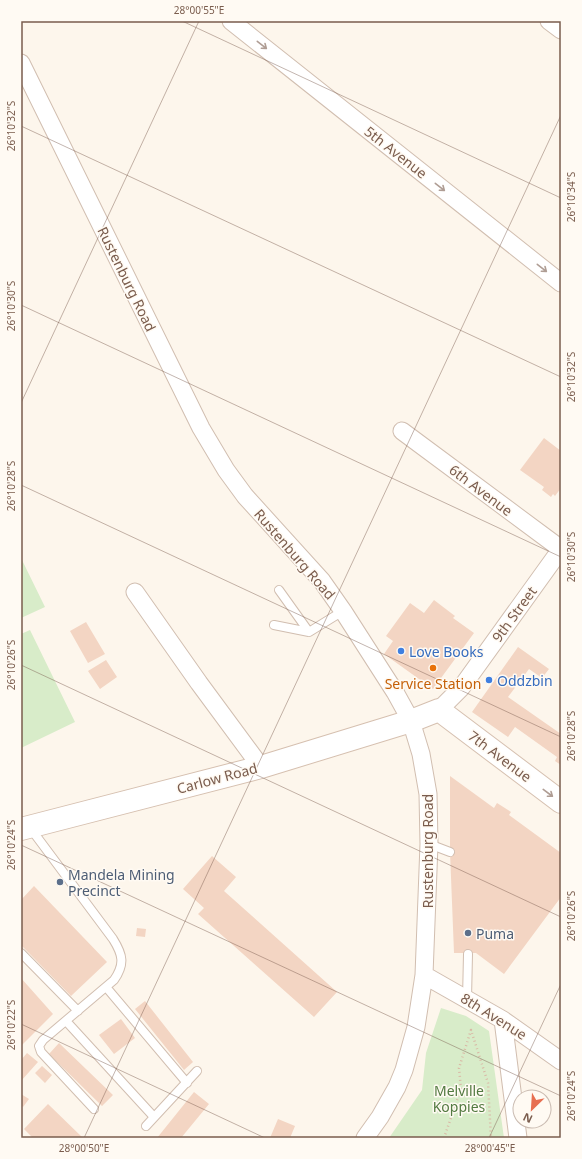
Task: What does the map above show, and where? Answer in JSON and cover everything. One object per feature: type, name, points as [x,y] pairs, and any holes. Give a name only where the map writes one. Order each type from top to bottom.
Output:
[{"type":"street","name":"5th Avenue","points":[[231,21],[561,283]]},
{"type":"street","points":[[549,21],[561,30]]},
{"type":"street","name":"Rustenburg Road","points":[[21,63],[200,428],[226,470],[246,496],[322,581],[395,692],[411,721],[421,754],[428,794],[429,844],[424,975],[416,1027],[404,1070],[397,1087],[380,1117],[365,1138]]},
{"type":"street","name":"6th Avenue","points":[[402,431],[561,549]]},
{"type":"street","name":"9th Street","points":[[411,721],[439,710],[460,688],[561,549]]},
{"type":"street","points":[[135,592],[199,683],[261,767]]},
{"type":"street","name":"7th Avenue","points":[[439,710],[561,802]]},
{"type":"street","name":"Carlow Road","points":[[25,828],[261,767],[411,721]]},
{"type":"street","name":"8th Avenue","points":[[424,975],[503,1020],[561,1062]]},
{"type":"street","points":[[503,1020],[518,1138]]},
{"type":"lane","points":[[279,590],[309,632]]},
{"type":"lane","points":[[274,625],[309,632],[343,611]]},
{"type":"lane","points":[[25,828],[118,947],[122,959],[121,970],[114,980],[43,1040],[39,1046],[40,1052],[94,1109]]},
{"type":"lane","points":[[429,844],[450,852]]},
{"type":"lane","points":[[21,953],[78,1011]]},
{"type":"lane","points":[[467,999],[468,954]]},
{"type":"lane","points":[[106,987],[187,1083]]},
{"type":"lane","points":[[66,1021],[154,1117]]},
{"type":"lane","points":[[146,1126],[197,1071]]},
{"type":"path","points":[[444,1138],[461,1089],[459,1068],[471,1030],[488,1083],[491,1138]]},
{"type":"green space","points":[[21,558],[45,607],[21,618]]},
{"type":"green space","points":[[30,630],[75,722],[21,748],[21,634]]},
{"type":"green space","name":"Melville Koppies","points":[[441,1008],[466,1016],[489,1031],[504,1138],[389,1138],[422,1090],[426,1053]]},
{"type":"building","points":[[544,438],[561,451],[561,488],[555,496],[553,494],[551,497],[542,490],[544,487],[520,470]]},
{"type":"building","points":[[434,600],[455,616],[453,618],[474,633],[433,689],[384,654],[393,641],[386,636],[410,603],[424,613]]},
{"type":"building","points":[[86,622],[105,654],[88,663],[70,631]]},
{"type":"building","points":[[518,647],[549,669],[542,678],[529,669],[508,697],[561,734],[561,765],[555,761],[557,757],[515,727],[508,737],[472,712]]},
{"type":"building","points":[[106,660],[117,677],[100,689],[88,671]]},
{"type":"building","points":[[450,776],[494,808],[497,803],[511,812],[509,815],[561,853],[561,897],[504,974],[476,953],[454,953],[450,852]]},
{"type":"building","points":[[212,856],[236,877],[224,891],[337,992],[314,1017],[198,914],[204,908],[183,889]]},
{"type":"building","points":[[34,886],[107,962],[71,996],[21,945],[21,900]]},
{"type":"building","points":[[137,928],[146,929],[145,937],[136,936]]},
{"type":"building","points":[[21,978],[53,1014],[22,1045],[21,1044]]},
{"type":"building","points":[[145,1001],[193,1062],[184,1070],[135,1009]]},
{"type":"building","points":[[121,1019],[135,1038],[114,1054],[99,1035]]},
{"type":"building","points":[[59,1043],[113,1095],[102,1106],[49,1054]]},
{"type":"building","points":[[27,1053],[38,1062],[21,1081],[21,1060]]},
{"type":"building","points":[[42,1066],[52,1075],[45,1083],[35,1073]]},
{"type":"building","points":[[194,1092],[209,1104],[181,1138],[157,1138]]},
{"type":"building","points":[[21,1094],[29,1099],[23,1107],[21,1105]]},
{"type":"building","points":[[48,1104],[83,1138],[33,1138],[24,1129]]},
{"type":"building","points":[[278,1119],[295,1126],[290,1138],[270,1138]]},
{"type":"place","name":"Love Books","points":[[401,651]]},
{"type":"place","name":"Service Station","points":[[433,668]]},
{"type":"place","name":"Oddzbin","points":[[489,680]]},
{"type":"place","name":"Mandela Mining Precinct","points":[[60,882]]},
{"type":"place","name":"Puma","points":[[468,933]]}]
